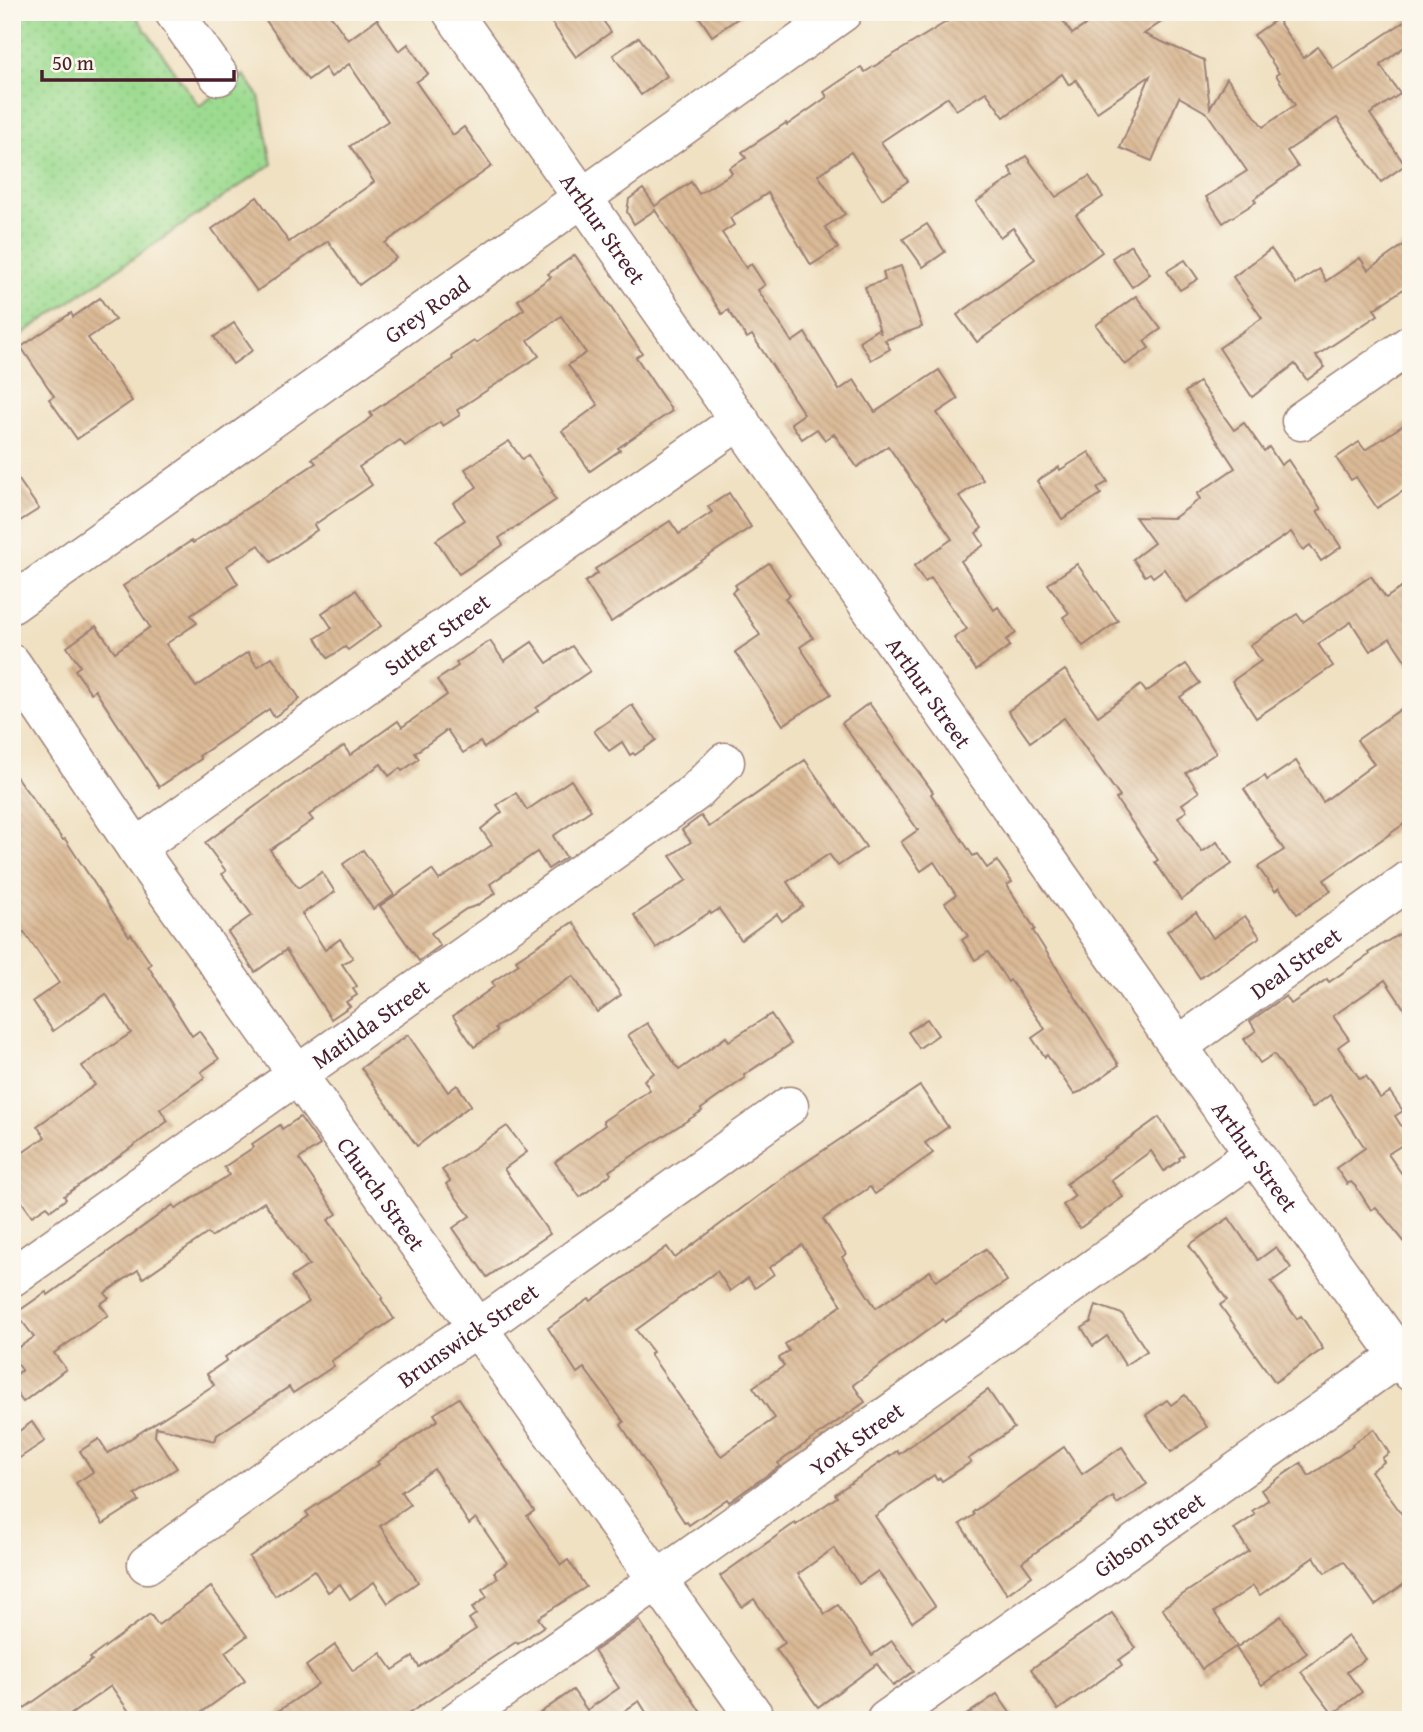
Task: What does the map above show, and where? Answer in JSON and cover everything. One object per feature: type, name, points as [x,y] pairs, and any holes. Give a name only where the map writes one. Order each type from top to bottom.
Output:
[{"type":"street","points":[[174,12],[219,76]]},
{"type":"street","name":"Arthur Street","points":[[452,12],[580,198],[740,420],[1254,1154],[1407,1359]]},
{"type":"street","name":"Grey Road","points":[[12,604],[843,12]]},
{"type":"street","points":[[1301,421],[1411,344]]},
{"type":"street","name":"Sutter Street","points":[[136,848],[510,580],[740,420]]},
{"type":"street","name":"Church Street","points":[[12,664],[136,848],[757,1720]]},
{"type":"street","name":"Matilda Street","points":[[12,1277],[694,793],[725,762]]},
{"type":"street","name":"Deal Street","points":[[1178,1045],[1411,879]]},
{"type":"street","name":"Brunswick Street","points":[[147,1564],[789,1106]]},
{"type":"street","name":"York Street","points":[[458,1720],[1254,1154]]},
{"type":"street","name":"Gibson Street","points":[[886,1720],[1407,1359]]},
{"type":"green space","points":[[12,12],[133,12],[199,106],[244,75],[259,96],[272,164],[12,341]]},
{"type":"building","points":[[260,12],[328,12],[348,40],[377,19],[399,51],[408,44],[428,74],[416,82],[453,135],[464,127],[492,166],[385,243],[396,258],[359,285],[328,241],[257,291],[212,229],[257,197],[289,242],[374,182],[350,146],[388,121],[349,64],[331,77],[325,68],[308,80]]},
{"type":"building","points":[[544,12],[597,12],[611,32],[576,57]]},
{"type":"building","points":[[696,12],[747,12],[712,36]]},
{"type":"building","points":[[946,12],[1057,12],[1072,34],[1105,12],[1176,12],[1144,34],[1204,60],[1210,108],[1227,78],[1263,127],[1295,105],[1276,75],[1279,73],[1254,35],[1277,19],[1303,58],[1318,47],[1333,69],[1411,17],[1411,42],[1380,65],[1400,94],[1370,114],[1405,165],[1381,182],[1337,118],[1287,151],[1298,167],[1254,199],[1256,202],[1223,223],[1206,197],[1247,171],[1207,113],[1179,97],[1152,161],[1120,148],[1150,76],[1097,112],[1076,80],[1069,85],[1062,74],[1004,117],[986,92],[956,110],[948,97],[881,142],[908,181],[882,199],[851,152],[818,175],[845,214],[825,227],[838,248],[811,265],[768,193],[730,218],[734,225],[722,233],[746,268],[751,264],[765,285],[758,290],[792,342],[805,333],[839,390],[854,380],[875,412],[939,370],[958,399],[937,413],[983,480],[959,496],[982,528],[976,533],[984,545],[961,561],[994,610],[998,607],[1016,633],[1006,640],[1010,646],[976,670],[954,638],[967,629],[931,578],[925,582],[914,566],[952,539],[888,446],[857,467],[834,434],[825,440],[817,429],[802,439],[791,423],[804,414],[752,335],[747,338],[728,310],[722,314],[655,210],[634,224],[627,212],[629,199],[643,189],[655,206],[691,182],[699,194],[732,173],[729,168],[746,158],[742,152],[827,97],[824,92],[861,67],[865,72],[951,19]]},
{"type":"building","points":[[639,37],[667,76],[641,95],[613,55]]},
{"type":"building","points":[[1026,156],[1056,197],[1089,176],[1103,197],[1076,215],[1102,252],[977,342],[957,315],[1035,259],[1013,228],[1000,237],[976,202],[1014,176],[1009,168]]},
{"type":"building","points":[[927,224],[945,252],[923,267],[903,239]]},
{"type":"building","points":[[1411,240],[1411,284],[1374,309],[1378,315],[1316,356],[1325,367],[1307,380],[1295,364],[1252,397],[1219,348],[1262,318],[1233,277],[1271,249],[1296,284],[1319,269],[1326,281],[1360,258],[1368,270]]},
{"type":"building","points":[[1131,245],[1150,274],[1132,287],[1112,258]]},
{"type":"building","points":[[575,255],[642,353],[636,357],[672,411],[590,471],[562,431],[598,405],[568,365],[586,353],[561,316],[528,340],[539,356],[457,410],[460,415],[443,426],[440,422],[405,446],[400,440],[359,467],[372,485],[314,525],[317,530],[271,562],[259,545],[227,566],[238,584],[191,615],[197,623],[166,644],[196,687],[248,652],[257,667],[272,657],[300,699],[274,717],[269,709],[199,756],[201,759],[159,787],[95,690],[91,693],[75,670],[80,666],[67,647],[96,626],[115,652],[150,627],[123,586],[316,463],[312,459],[365,422],[372,416],[370,413],[524,309],[518,300],[551,277],[548,274]]},
{"type":"building","points":[[1185,260],[1198,279],[1180,290],[1167,271]]},
{"type":"building","points":[[901,266],[922,327],[885,340],[890,349],[871,360],[859,341],[878,329],[881,334],[865,287],[885,280],[883,272]]},
{"type":"building","points":[[1136,296],[1161,329],[1144,341],[1149,348],[1125,365],[1096,325]]},
{"type":"building","points":[[100,298],[115,320],[88,338],[132,401],[77,439],[49,399],[54,396],[21,347],[71,313],[73,317]]},
{"type":"building","points":[[234,323],[253,350],[233,364],[214,337]]},
{"type":"building","points":[[1199,382],[1234,430],[1244,423],[1264,451],[1269,447],[1281,465],[1288,460],[1321,509],[1317,511],[1341,547],[1321,561],[1310,545],[1303,550],[1291,532],[1187,602],[1164,569],[1153,577],[1150,573],[1145,576],[1133,559],[1154,543],[1135,517],[1174,518],[1200,499],[1197,494],[1235,468],[1185,392]]},
{"type":"building","points":[[1411,420],[1411,486],[1377,508],[1356,477],[1351,480],[1336,458],[1359,442],[1365,450]]},
{"type":"building","points":[[509,441],[522,459],[528,455],[556,500],[499,538],[503,545],[459,574],[436,540],[465,520],[453,503],[477,487],[465,469]]},
{"type":"building","points":[[1089,452],[1108,482],[1097,488],[1101,494],[1062,519],[1037,481]]},
{"type":"building","points":[[12,470],[39,509],[12,526]]},
{"type":"building","points":[[729,493],[751,527],[611,622],[585,582],[598,573],[595,569],[670,521],[679,534],[712,512],[708,507]]},
{"type":"building","points":[[769,563],[790,595],[785,598],[813,638],[800,647],[831,694],[783,725],[735,652],[760,635],[732,592],[737,588],[735,585]]},
{"type":"building","points":[[1077,564],[1118,621],[1083,646],[1063,617],[1069,613],[1048,584]]},
{"type":"building","points":[[1371,576],[1386,598],[1411,581],[1411,669],[1390,638],[1370,651],[1351,622],[1318,644],[1333,666],[1256,718],[1232,681],[1261,661],[1250,645],[1297,614],[1303,622]]},
{"type":"building","points":[[356,590],[381,626],[348,650],[345,647],[328,658],[316,638],[332,628],[322,613]]},
{"type":"building","points":[[490,641],[504,661],[532,642],[547,663],[572,646],[590,671],[484,748],[480,742],[463,753],[447,730],[415,753],[419,759],[402,771],[400,768],[389,776],[381,764],[309,815],[313,820],[270,850],[298,888],[322,872],[335,892],[302,914],[325,950],[340,939],[353,958],[342,964],[357,986],[353,989],[357,995],[346,1002],[350,1006],[331,1019],[286,950],[255,972],[228,932],[252,915],[222,874],[226,871],[205,843],[344,746],[350,755],[398,721],[402,727],[447,695],[437,680],[458,666],[456,663]]},
{"type":"building","points":[[1186,664],[1200,683],[1180,697],[1216,753],[1186,773],[1199,792],[1182,804],[1187,811],[1178,817],[1202,852],[1217,842],[1232,864],[1181,900],[1155,862],[1158,860],[1116,799],[1120,797],[1064,718],[1030,742],[1008,711],[1065,670],[1098,716],[1141,685],[1146,692]]},
{"type":"building","points":[[1411,702],[1411,819],[1324,880],[1331,891],[1297,914],[1279,888],[1275,891],[1258,867],[1284,850],[1244,789],[1265,776],[1267,780],[1296,761],[1323,802],[1374,764],[1357,740]]},
{"type":"building","points":[[869,703],[933,792],[931,794],[973,856],[977,854],[987,868],[997,861],[1012,882],[1007,885],[1035,929],[1033,931],[1119,1065],[1082,1091],[1074,1094],[1032,1038],[1045,1029],[988,952],[975,960],[962,940],[968,936],[945,903],[956,895],[934,862],[921,871],[901,842],[918,830],[842,723]]},
{"type":"building","points":[[632,705],[656,740],[635,755],[630,755],[622,742],[609,751],[594,731]]},
{"type":"building","points":[[805,760],[866,847],[838,866],[829,854],[787,882],[803,906],[782,921],[777,914],[741,940],[719,909],[711,914],[710,912],[656,948],[634,915],[687,880],[670,856],[691,842],[682,830],[701,816],[709,827]]},
{"type":"building","points":[[12,771],[63,840],[65,839],[129,936],[131,934],[192,1036],[199,1031],[219,1059],[201,1072],[205,1077],[160,1109],[168,1121],[64,1196],[66,1199],[51,1210],[47,1206],[32,1216],[12,1188],[12,1160],[45,1137],[37,1126],[95,1085],[82,1066],[131,1033],[106,994],[53,1031],[33,1001],[59,983],[24,932],[12,940]]},
{"type":"building","points":[[571,780],[591,810],[553,836],[566,857],[548,869],[537,852],[490,884],[496,893],[431,933],[440,946],[419,961],[380,906],[432,870],[439,880],[492,845],[481,829],[502,812],[497,805],[516,793],[527,810]]},
{"type":"building","points":[[363,850],[394,895],[373,909],[343,864]]},
{"type":"building","points":[[1196,912],[1213,938],[1245,916],[1260,937],[1200,978],[1167,931]]},
{"type":"building","points":[[573,922],[621,995],[597,1012],[573,976],[495,1028],[497,1031],[474,1047],[453,1016],[495,986],[492,982],[519,964],[516,960]]},
{"type":"building","points":[[1411,927],[1411,1019],[1385,980],[1333,1016],[1349,1039],[1338,1047],[1360,1079],[1366,1076],[1380,1098],[1390,1092],[1403,1111],[1395,1116],[1410,1140],[1388,1154],[1411,1187],[1411,1250],[1376,1207],[1371,1210],[1357,1188],[1351,1182],[1347,1184],[1336,1168],[1365,1148],[1330,1095],[1312,1108],[1274,1054],[1260,1063],[1244,1039],[1256,1031],[1250,1021],[1286,996],[1291,1004]]},
{"type":"building","points":[[771,1014],[791,1044],[744,1075],[745,1078],[701,1109],[702,1111],[609,1171],[611,1174],[580,1197],[555,1162],[605,1125],[603,1121],[650,1090],[644,1080],[654,1073],[628,1035],[647,1023],[679,1070],[726,1037],[729,1041]]},
{"type":"building","points":[[927,1019],[938,1035],[919,1048],[908,1032]]},
{"type":"building","points":[[408,1035],[448,1092],[457,1085],[471,1105],[417,1146],[361,1068]]},
{"type":"building","points":[[920,1086],[948,1127],[925,1143],[933,1153],[875,1194],[870,1187],[823,1219],[846,1254],[842,1257],[876,1308],[930,1271],[936,1281],[986,1249],[1007,1281],[945,1322],[943,1319],[853,1385],[865,1402],[778,1463],[780,1466],[729,1502],[727,1499],[689,1525],[685,1523],[621,1425],[624,1422],[584,1368],[577,1373],[548,1328],[667,1247],[675,1258],[785,1176]],"holes":[[[802,1245],[842,1305],[785,1344],[789,1351],[779,1358],[784,1366],[753,1387],[775,1418],[721,1456],[636,1330],[717,1271],[730,1291],[748,1278],[755,1288],[774,1274],[769,1268]]]},
{"type":"building","points":[[300,1117],[320,1145],[299,1159],[337,1214],[328,1220],[383,1298],[381,1299],[394,1319],[331,1361],[334,1366],[293,1393],[289,1387],[217,1435],[215,1441],[156,1427],[155,1436],[177,1468],[135,1495],[139,1501],[103,1524],[76,1483],[93,1472],[80,1451],[99,1439],[108,1453],[214,1385],[207,1374],[227,1360],[225,1357],[309,1302],[291,1277],[309,1265],[264,1202],[211,1237],[208,1233],[143,1278],[138,1270],[105,1293],[109,1298],[100,1304],[108,1315],[54,1353],[66,1369],[23,1402],[12,1387],[12,1378],[22,1370],[12,1352],[34,1337],[16,1313],[46,1292],[48,1295],[173,1205],[176,1209],[229,1175],[224,1167],[254,1147],[252,1144],[280,1125],[282,1129]]},
{"type":"building","points":[[1159,1117],[1184,1155],[1164,1171],[1151,1151],[1111,1180],[1123,1197],[1080,1228],[1063,1205],[1075,1196],[1066,1184]]},
{"type":"building","points":[[507,1126],[527,1152],[504,1169],[550,1234],[487,1277],[453,1228],[470,1216],[446,1184],[450,1181],[442,1170]]},
{"type":"building","points":[[1229,1218],[1258,1260],[1276,1247],[1291,1268],[1271,1282],[1297,1319],[1301,1316],[1323,1349],[1275,1382],[1220,1305],[1227,1300],[1189,1245]]},
{"type":"building","points":[[1096,1305],[1122,1314],[1147,1351],[1125,1365],[1107,1336],[1093,1346],[1082,1328],[1091,1322]]},
{"type":"building","points":[[988,1390],[1014,1428],[968,1459],[971,1462],[942,1481],[940,1478],[937,1480],[934,1475],[875,1516],[935,1606],[912,1622],[878,1571],[859,1584],[834,1548],[798,1574],[825,1614],[838,1605],[872,1655],[892,1641],[914,1671],[893,1686],[877,1664],[818,1707],[776,1649],[785,1643],[754,1599],[742,1607],[720,1576]]},
{"type":"building","points":[[1185,1395],[1207,1427],[1171,1452],[1146,1415],[1167,1400],[1171,1405]]},
{"type":"building","points":[[459,1398],[534,1511],[527,1516],[561,1565],[568,1560],[586,1587],[538,1618],[544,1626],[399,1720],[265,1720],[318,1684],[306,1666],[335,1645],[353,1671],[381,1653],[393,1670],[413,1657],[419,1667],[476,1629],[469,1619],[476,1614],[472,1608],[487,1597],[482,1589],[498,1578],[494,1572],[507,1563],[476,1518],[469,1524],[434,1469],[401,1492],[410,1505],[380,1526],[418,1582],[388,1603],[374,1582],[350,1599],[340,1584],[328,1592],[314,1570],[275,1596],[249,1557],[309,1516],[306,1512],[379,1464],[377,1462],[438,1420],[434,1414]]},
{"type":"building","points":[[32,1422],[45,1441],[12,1463],[12,1436]]},
{"type":"building","points":[[1374,1429],[1389,1453],[1382,1458],[1384,1462],[1371,1471],[1411,1527],[1411,1579],[1375,1605],[1344,1561],[1325,1573],[1314,1557],[1260,1595],[1253,1586],[1214,1612],[1237,1646],[1202,1669],[1162,1608],[1249,1551],[1234,1529],[1255,1515],[1252,1511],[1268,1500],[1261,1490],[1301,1463],[1309,1476]]},
{"type":"building","points":[[1064,1447],[1082,1474],[1122,1447],[1147,1484],[1117,1504],[1113,1497],[1022,1562],[1032,1576],[1007,1594],[960,1524]]},
{"type":"building","points":[[211,1587],[247,1636],[225,1652],[245,1681],[191,1720],[135,1720],[111,1686],[63,1720],[12,1720],[12,1717],[92,1660],[90,1658],[150,1614],[158,1625]]},
{"type":"building","points":[[1112,1613],[1136,1648],[1119,1660],[1122,1665],[1058,1710],[1031,1669]]},
{"type":"building","points":[[1281,1616],[1307,1653],[1262,1685],[1236,1648]]},
{"type":"building","points":[[639,1620],[706,1720],[651,1720],[639,1701],[611,1720],[530,1720],[573,1690],[587,1710],[619,1688],[594,1651]]},
{"type":"building","points":[[1348,1636],[1365,1659],[1347,1672],[1362,1692],[1333,1714],[1301,1672]]},
{"type":"building","points":[[997,1694],[1015,1720],[959,1720]]}]
